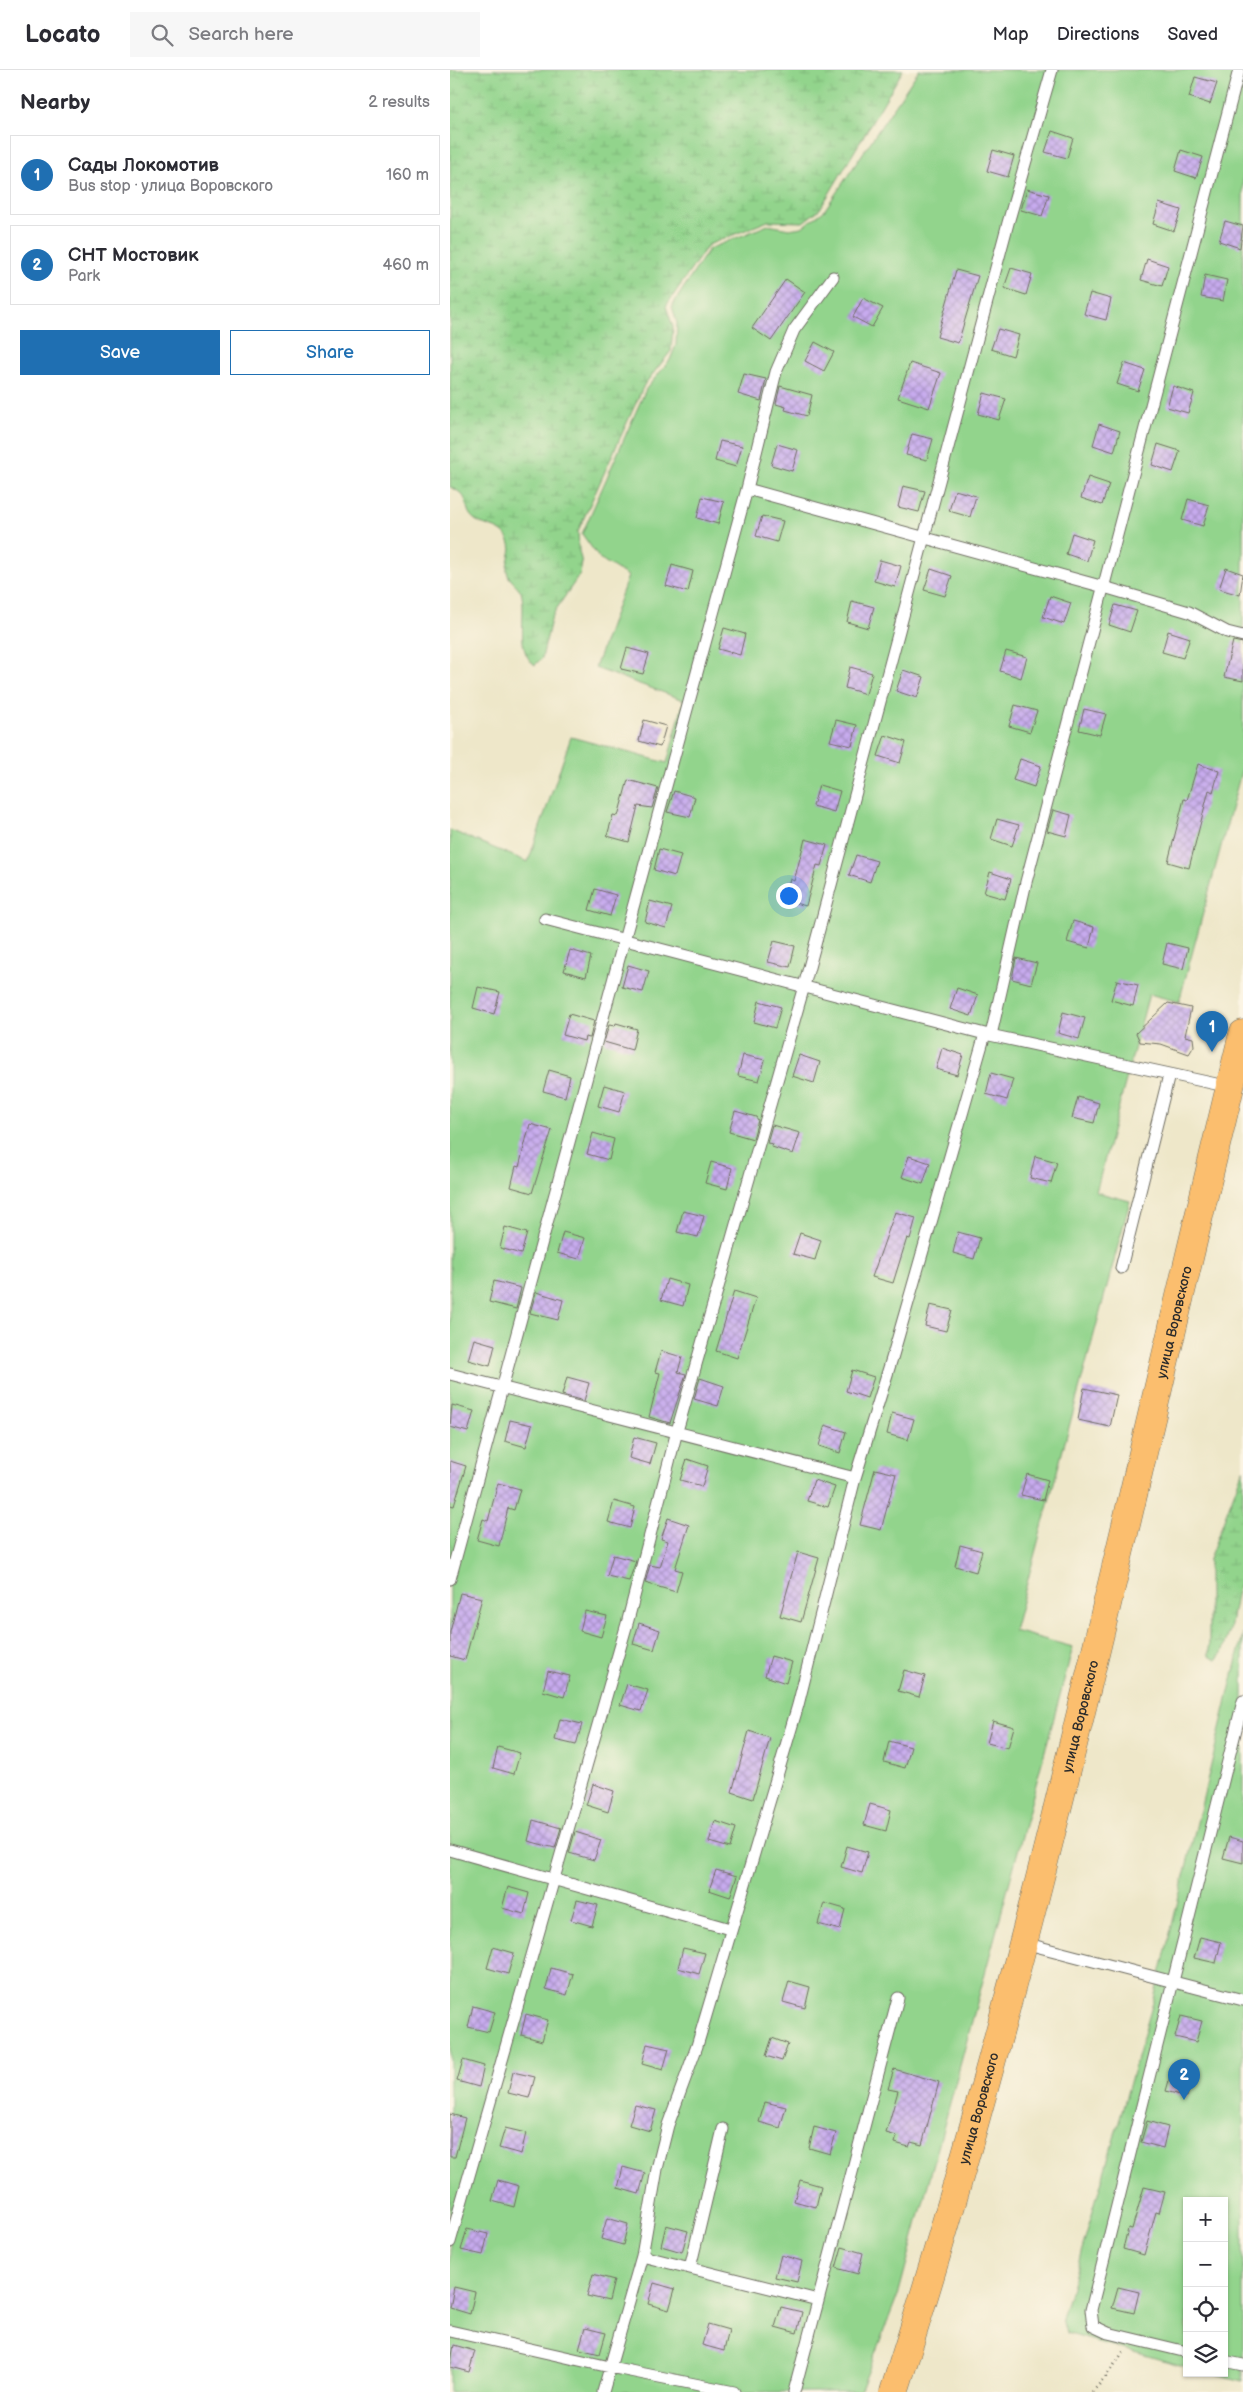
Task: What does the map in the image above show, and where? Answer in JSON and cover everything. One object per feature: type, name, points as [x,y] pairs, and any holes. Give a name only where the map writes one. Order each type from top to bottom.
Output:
[{"type":"main road","name":"улица Воровского","points":[[894,2392],[939,2250],[1024,1943],[1243,1034]]},
{"type":"lane","points":[[450,2242],[628,1620],[677,1431],[804,986],[1008,223],[1052,70]]},
{"type":"lane","points":[[603,2392],[642,2256],[657,2169],[668,2125],[697,2046],[730,1929],[798,1706],[855,1478],[988,1035],[1026,882],[1240,75]]},
{"type":"lane","points":[[450,1579],[747,489],[776,372],[794,330],[833,278]]},
{"type":"lane","points":[[747,489],[1104,587],[1188,612],[1227,632],[1243,636]]},
{"type":"lane","points":[[545,919],[624,938],[988,1035],[1230,1087]]},
{"type":"lane","points":[[1121,1268],[1169,1075]]},
{"type":"lane","points":[[450,1374],[855,1478]]},
{"type":"lane","points":[[1183,2351],[1108,2333],[1093,2326],[1091,2310],[1243,1700]]},
{"type":"lane","points":[[450,1850],[730,1929]]},
{"type":"lane","points":[[1024,1943],[1243,2000]]},
{"type":"lane","points":[[794,2392],[898,1998]]},
{"type":"lane","points":[[690,2268],[723,2129]]},
{"type":"lane","points":[[642,2256],[818,2300]]},
{"type":"lane","points":[[450,2331],[610,2368],[734,2392]]},
{"type":"lane","points":[[1228,2362],[1243,2365]]},
{"type":"path","points":[[1092,2392],[1105,2378],[1132,2339]]},
{"type":"green space","points":[[450,70],[903,70],[820,209],[803,222],[768,221],[708,245],[666,306],[673,327],[671,351],[644,385],[578,531],[582,563],[580,574],[555,611],[542,658],[535,665],[529,659],[523,643],[521,592],[507,571],[511,549],[509,541],[498,529],[474,519],[468,511],[462,495],[450,487]]},
{"type":"green space","points":[[919,70],[1243,70],[1243,765],[1179,1002],[1149,994],[1096,1192],[1130,1201],[1014,1631],[1073,1647],[899,2292],[860,2392],[450,2392],[450,830],[528,862],[571,737],[667,763],[684,700],[595,668],[628,576],[599,558],[582,534],[646,389],[670,360],[676,345],[677,323],[672,306],[709,249],[768,225],[789,229],[802,227],[824,211]]},
{"type":"green space","points":[[1243,1469],[1243,1575],[1236,1595],[1230,1630],[1222,1653],[1216,1660],[1209,1656],[1209,1559]]},
{"type":"green space","points":[[1243,1634],[1243,2381],[1228,2377],[1228,2197],[1183,2197],[1183,2366],[1066,2333],[1062,2319],[1154,1999]]},
{"type":"building","points":[[1195,77],[1217,83],[1210,104],[1189,97]]},
{"type":"building","points":[[1052,131],[1073,138],[1067,158],[1045,152]]},
{"type":"building","points":[[993,150],[1014,156],[1008,177],[987,171]]},
{"type":"building","points":[[1181,150],[1203,157],[1196,178],[1175,171]]},
{"type":"building","points":[[1027,189],[1049,195],[1042,216],[1021,210]]},
{"type":"building","points":[[1159,203],[1181,210],[1174,231],[1153,224]]},
{"type":"building","points":[[1225,221],[1243,226],[1240,248],[1219,241]]},
{"type":"building","points":[[1147,259],[1168,266],[1162,286],[1141,280]]},
{"type":"building","points":[[1011,268],[1032,274],[1026,295],[1004,288]]},
{"type":"building","points":[[956,270],[978,276],[958,343],[937,337]]},
{"type":"building","points":[[1205,275],[1227,280],[1223,301],[1201,297]]},
{"type":"building","points":[[786,279],[805,292],[771,341],[752,328]]},
{"type":"building","points":[[1090,293],[1111,299],[1106,320],[1084,314]]},
{"type":"building","points":[[863,298],[883,308],[872,327],[853,317]]},
{"type":"building","points":[[998,329],[1019,335],[1013,356],[991,349]]},
{"type":"building","points":[[815,342],[834,352],[824,371],[805,361]]},
{"type":"building","points":[[910,363],[941,373],[929,408],[898,398]]},
{"type":"building","points":[[1124,363],[1145,370],[1138,391],[1117,384]]},
{"type":"building","points":[[744,374],[766,379],[761,401],[738,394]]},
{"type":"building","points":[[780,386],[812,395],[807,416],[785,410],[786,407],[776,404]]},
{"type":"building","points":[[1173,386],[1194,393],[1188,413],[1167,407]]},
{"type":"building","points":[[984,393],[1006,399],[999,420],[978,414]]},
{"type":"building","points":[[1099,424],[1120,431],[1114,452],[1093,445]]},
{"type":"building","points":[[912,434],[933,439],[927,460],[906,455]]},
{"type":"building","points":[[720,441],[742,446],[736,467],[715,461]]},
{"type":"building","points":[[777,444],[798,450],[792,471],[771,465]]},
{"type":"building","points":[[1158,444],[1180,451],[1173,472],[1152,465]]},
{"type":"building","points":[[1088,477],[1109,484],[1102,505],[1081,498]]},
{"type":"building","points":[[903,486],[925,491],[919,512],[898,507]]},
{"type":"building","points":[[955,490],[976,496],[970,517],[949,511]]},
{"type":"building","points":[[702,497],[724,502],[718,524],[697,518]]},
{"type":"building","points":[[1188,499],[1209,505],[1203,526],[1182,520]]},
{"type":"building","points":[[762,516],[783,521],[777,542],[756,536]]},
{"type":"building","points":[[1072,533],[1093,540],[1087,561],[1066,554]]},
{"type":"building","points":[[880,560],[901,566],[895,587],[874,581]]},
{"type":"building","points":[[672,565],[693,571],[688,592],[666,586]]},
{"type":"building","points":[[1226,568],[1243,574],[1240,595],[1219,589]]},
{"type":"building","points":[[931,569],[952,576],[945,596],[924,590]]},
{"type":"building","points":[[1050,596],[1071,603],[1064,624],[1043,617]]},
{"type":"building","points":[[852,601],[874,607],[868,628],[847,622]]},
{"type":"building","points":[[1115,605],[1137,611],[1130,632],[1109,625]]},
{"type":"building","points":[[724,628],[745,634],[740,655],[718,649]]},
{"type":"building","points":[[1168,631],[1190,638],[1183,658],[1162,652]]},
{"type":"building","points":[[1233,641],[1243,643],[1243,681],[1224,677]]},
{"type":"building","points":[[627,648],[649,654],[643,674],[621,669]]},
{"type":"building","points":[[1006,651],[1027,657],[1021,678],[1000,671]]},
{"type":"building","points":[[850,667],[872,673],[866,694],[845,688]]},
{"type":"building","points":[[903,670],[924,677],[917,698],[896,691]]},
{"type":"building","points":[[1015,705],[1037,711],[1030,732],[1009,726]]},
{"type":"building","points":[[1084,709],[1106,714],[1100,735],[1079,730]]},
{"type":"building","points":[[644,720],[666,726],[660,747],[639,741]]},
{"type":"building","points":[[836,720],[857,725],[852,746],[830,741]]},
{"type":"building","points":[[885,735],[906,742],[900,763],[878,756]]},
{"type":"building","points":[[1020,759],[1041,766],[1034,787],[1013,780]]},
{"type":"building","points":[[1198,764],[1219,771],[1213,792],[1209,790],[1189,868],[1168,862],[1184,799],[1187,800]]},
{"type":"building","points":[[628,780],[658,788],[652,808],[638,806],[629,842],[607,836],[613,815],[618,816]]},
{"type":"building","points":[[819,785],[840,791],[834,812],[813,806]]},
{"type":"building","points":[[674,791],[695,797],[690,817],[667,812]]},
{"type":"building","points":[[1053,810],[1071,815],[1066,836],[1047,831]]},
{"type":"building","points":[[997,819],[1019,825],[1012,846],[991,839]]},
{"type":"building","points":[[805,839],[827,845],[821,866],[817,865],[806,906],[784,900],[790,879],[794,881]]},
{"type":"building","points":[[659,849],[681,855],[675,876],[654,870]]},
{"type":"building","points":[[856,855],[877,861],[870,882],[849,875]]},
{"type":"building","points":[[990,872],[1011,879],[1005,899],[984,893]]},
{"type":"building","points":[[595,889],[616,895],[610,916],[589,910]]},
{"type":"building","points":[[650,901],[672,907],[666,928],[645,922]]},
{"type":"building","points":[[1073,921],[1094,927],[1089,948],[1067,942]]},
{"type":"building","points":[[774,941],[795,946],[790,967],[768,962]]},
{"type":"building","points":[[1167,943],[1188,948],[1183,969],[1162,964]]},
{"type":"building","points":[[570,950],[591,956],[586,977],[564,971]]},
{"type":"building","points":[[1016,958],[1037,963],[1031,984],[1012,979]]},
{"type":"building","points":[[628,965],[649,971],[643,992],[622,987]]},
{"type":"building","points":[[1117,980],[1138,985],[1133,1006],[1111,1000]]},
{"type":"building","points":[[478,987],[500,992],[494,1014],[473,1008]]},
{"type":"building","points":[[957,988],[978,995],[971,1016],[950,1009]]},
{"type":"building","points":[[759,1001],[781,1007],[775,1028],[754,1022]]},
{"type":"building","points":[[1168,1003],[1191,1008],[1185,1036],[1193,1038],[1194,1046],[1189,1054],[1161,1044],[1140,1042],[1136,1033]]},
{"type":"building","points":[[1063,1012],[1085,1018],[1079,1039],[1058,1033]]},
{"type":"building","points":[[569,1014],[594,1021],[590,1038],[585,1037],[584,1041],[563,1035]]},
{"type":"building","points":[[616,1023],[637,1029],[632,1050],[604,1042],[609,1025],[615,1026]]},
{"type":"building","points":[[942,1048],[963,1055],[957,1075],[936,1069]]},
{"type":"building","points":[[743,1055],[765,1060],[759,1081],[738,1076]]},
{"type":"building","points":[[799,1055],[820,1062],[814,1083],[792,1076]]},
{"type":"building","points":[[549,1070],[570,1076],[565,1097],[543,1091]]},
{"type":"building","points":[[991,1073],[1013,1079],[1007,1100],[986,1094]]},
{"type":"building","points":[[604,1085],[625,1091],[619,1112],[598,1106]]},
{"type":"building","points":[[1078,1097],[1099,1103],[1094,1123],[1072,1118]]},
{"type":"building","points":[[735,1111],[756,1117],[758,1120],[753,1139],[729,1132]]},
{"type":"building","points":[[530,1124],[552,1130],[532,1193],[511,1187],[516,1166],[519,1167]]},
{"type":"building","points":[[772,1125],[800,1133],[793,1154],[772,1147],[773,1144],[767,1143]]},
{"type":"building","points":[[593,1133],[614,1139],[609,1160],[587,1154]]},
{"type":"building","points":[[909,1156],[930,1163],[923,1184],[902,1177]]},
{"type":"building","points":[[1035,1156],[1057,1162],[1051,1183],[1030,1178]]},
{"type":"building","points":[[711,1162],[732,1168],[727,1189],[705,1183]]},
{"type":"building","points":[[683,1211],[704,1216],[698,1237],[677,1232]]},
{"type":"building","points":[[895,1212],[916,1218],[910,1239],[907,1238],[893,1283],[872,1277]]},
{"type":"building","points":[[505,1227],[527,1233],[521,1254],[500,1248]]},
{"type":"building","points":[[563,1232],[585,1238],[579,1259],[557,1253]]},
{"type":"building","points":[[958,1232],[980,1238],[974,1259],[953,1253]]},
{"type":"building","points":[[800,1233],[821,1240],[815,1260],[793,1254]]},
{"type":"building","points":[[667,1279],[688,1285],[683,1306],[661,1300]]},
{"type":"building","points":[[494,1281],[521,1288],[516,1309],[489,1302]]},
{"type":"building","points":[[734,1291],[756,1298],[737,1358],[716,1351]]},
{"type":"building","points":[[536,1292],[563,1300],[558,1320],[530,1313]]},
{"type":"building","points":[[930,1305],[952,1310],[946,1331],[925,1326]]},
{"type":"building","points":[[474,1339],[495,1345],[490,1366],[468,1360]]},
{"type":"building","points":[[661,1351],[682,1357],[678,1372],[686,1374],[670,1423],[649,1417],[660,1373],[655,1372]]},
{"type":"building","points":[[852,1370],[874,1377],[867,1398],[846,1391]]},
{"type":"building","points":[[567,1377],[589,1383],[584,1401],[562,1395]]},
{"type":"building","points":[[700,1378],[724,1386],[718,1406],[694,1399]]},
{"type":"building","points":[[1084,1388],[1117,1395],[1110,1427],[1078,1420]]},
{"type":"building","points":[[452,1405],[474,1411],[468,1432],[450,1427]]},
{"type":"building","points":[[892,1413],[914,1419],[908,1440],[887,1434]]},
{"type":"building","points":[[510,1420],[532,1425],[526,1447],[505,1441]]},
{"type":"building","points":[[825,1425],[846,1432],[840,1453],[819,1446]]},
{"type":"building","points":[[634,1437],[656,1443],[650,1464],[629,1458]]},
{"type":"building","points":[[687,1459],[708,1466],[702,1486],[680,1480]]},
{"type":"building","points":[[450,1461],[466,1466],[454,1506],[450,1505]]},
{"type":"building","points":[[875,1469],[896,1474],[881,1530],[860,1525]]},
{"type":"building","points":[[1027,1474],[1048,1480],[1043,1500],[1021,1495]]},
{"type":"building","points":[[814,1480],[835,1487],[828,1507],[807,1501]]},
{"type":"building","points":[[498,1483],[520,1489],[514,1510],[508,1508],[499,1546],[477,1540],[483,1519],[488,1521]]},
{"type":"building","points":[[614,1501],[635,1507],[630,1528],[608,1522]]},
{"type":"building","points":[[668,1518],[689,1525],[675,1569],[682,1571],[676,1592],[645,1583],[650,1565],[660,1567],[668,1541],[661,1539]]},
{"type":"building","points":[[960,1545],[982,1551],[976,1572],[955,1566]]},
{"type":"building","points":[[798,1552],[819,1558],[801,1622],[780,1616]]},
{"type":"building","points":[[613,1555],[636,1561],[629,1581],[607,1576]]},
{"type":"building","points":[[460,1593],[482,1598],[465,1660],[450,1656],[450,1632]]},
{"type":"building","points":[[585,1611],[607,1616],[601,1637],[580,1631]]},
{"type":"building","points":[[639,1623],[660,1630],[654,1650],[633,1644]]},
{"type":"building","points":[[771,1656],[792,1662],[786,1683],[765,1676]]},
{"type":"building","points":[[904,1670],[925,1676],[919,1697],[898,1691]]},
{"type":"building","points":[[548,1671],[570,1676],[564,1697],[543,1691]]},
{"type":"building","points":[[627,1684],[648,1690],[641,1711],[620,1705]]},
{"type":"building","points":[[560,1719],[582,1724],[576,1745],[555,1740]]},
{"type":"building","points":[[993,1721],[1014,1727],[1008,1748],[987,1743]]},
{"type":"building","points":[[749,1731],[770,1738],[753,1799],[732,1792]]},
{"type":"building","points":[[889,1741],[911,1747],[905,1768],[884,1762]]},
{"type":"building","points":[[498,1747],[520,1753],[514,1774],[493,1768]]},
{"type":"building","points":[[593,1784],[614,1791],[608,1812],[586,1805]]},
{"type":"building","points":[[870,1804],[891,1810],[886,1831],[864,1825]]},
{"type":"building","points":[[533,1820],[561,1828],[555,1848],[528,1841]]},
{"type":"building","points":[[715,1821],[736,1828],[730,1848],[709,1842]]},
{"type":"building","points":[[575,1832],[601,1840],[594,1860],[569,1853]]},
{"type":"building","points":[[1229,1837],[1243,1841],[1243,1863],[1223,1858]]},
{"type":"building","points":[[847,1846],[868,1852],[862,1873],[841,1867]]},
{"type":"building","points":[[716,1870],[737,1876],[730,1897],[709,1890]]},
{"type":"building","points":[[508,1887],[529,1893],[524,1914],[502,1908]]},
{"type":"building","points":[[577,1900],[598,1905],[592,1926],[571,1920]]},
{"type":"building","points":[[824,1903],[845,1909],[840,1930],[818,1924]]},
{"type":"building","points":[[1200,1937],[1221,1942],[1216,1963],[1194,1958]]},
{"type":"building","points":[[493,1947],[514,1953],[508,1974],[487,1968]]},
{"type":"building","points":[[683,1948],[705,1953],[699,1974],[678,1968]]},
{"type":"building","points":[[551,1968],[573,1974],[567,1995],[546,1989]]},
{"type":"building","points":[[789,1981],[810,1987],[805,2008],[783,2002]]},
{"type":"building","points":[[473,2006],[495,2012],[489,2032],[468,2027]]},
{"type":"building","points":[[526,2014],[548,2020],[542,2041],[521,2035]]},
{"type":"building","points":[[1181,2016],[1202,2021],[1196,2042],[1175,2037]]},
{"type":"building","points":[[772,2038],[788,2044],[782,2061],[766,2056]]},
{"type":"building","points":[[647,2044],[669,2049],[663,2070],[642,2064]]},
{"type":"building","points":[[463,2060],[484,2066],[479,2087],[457,2081]]},
{"type":"building","points":[[894,2069],[939,2082],[922,2145],[911,2142],[909,2147],[895,2143],[897,2136],[886,2133],[898,2091],[888,2089]]},
{"type":"building","points":[[1172,2070],[1193,2075],[1187,2097],[1166,2091]]},
{"type":"building","points":[[513,2072],[535,2077],[529,2098],[508,2093]]},
{"type":"building","points":[[765,2102],[786,2107],[780,2128],[759,2122]]},
{"type":"building","points":[[635,2105],[656,2110],[650,2131],[629,2125]]},
{"type":"building","points":[[450,2114],[465,2118],[455,2157],[450,2157]]},
{"type":"building","points":[[1147,2121],[1168,2127],[1163,2148],[1141,2142]]},
{"type":"building","points":[[814,2127],[836,2133],[830,2154],[809,2148]]},
{"type":"building","points":[[505,2128],[526,2133],[521,2154],[499,2148]]},
{"type":"building","points":[[623,2167],[645,2173],[639,2194],[618,2188]]},
{"type":"building","points":[[498,2180],[519,2186],[514,2207],[492,2201]]},
{"type":"building","points":[[800,2180],[821,2186],[816,2207],[794,2201]]},
{"type":"building","points":[[1144,2187],[1165,2192],[1159,2213],[1156,2212],[1144,2255],[1123,2249],[1128,2228],[1132,2229]]},
{"type":"building","points":[[607,2218],[628,2224],[623,2245],[601,2239]]},
{"type":"building","points":[[666,2225],[688,2231],[682,2252],[661,2246]]},
{"type":"building","points":[[467,2229],[488,2234],[483,2255],[461,2250]]},
{"type":"building","points":[[842,2247],[863,2253],[858,2274],[836,2268]]},
{"type":"building","points":[[781,2255],[802,2261],[797,2282],[775,2277]]},
{"type":"building","points":[[593,2274],[614,2280],[609,2301],[587,2296]]},
{"type":"building","points":[[654,2283],[675,2289],[669,2310],[648,2304]]},
{"type":"building","points":[[454,2287],[475,2292],[470,2314],[450,2308]]},
{"type":"building","points":[[1118,2287],[1139,2292],[1134,2313],[1112,2308]]},
{"type":"building","points":[[781,2307],[802,2312],[797,2333],[775,2327]]},
{"type":"building","points":[[708,2324],[729,2330],[724,2351],[702,2345]]},
{"type":"building","points":[[585,2328],[606,2333],[600,2354],[579,2349]]},
{"type":"building","points":[[454,2345],[475,2351],[469,2372],[450,2367]]},
{"type":"place","name":"Сады Локомотив","points":[[1212,1052]]},
{"type":"place","name":"СНТ Мостовик","points":[[1184,2100]]}]
